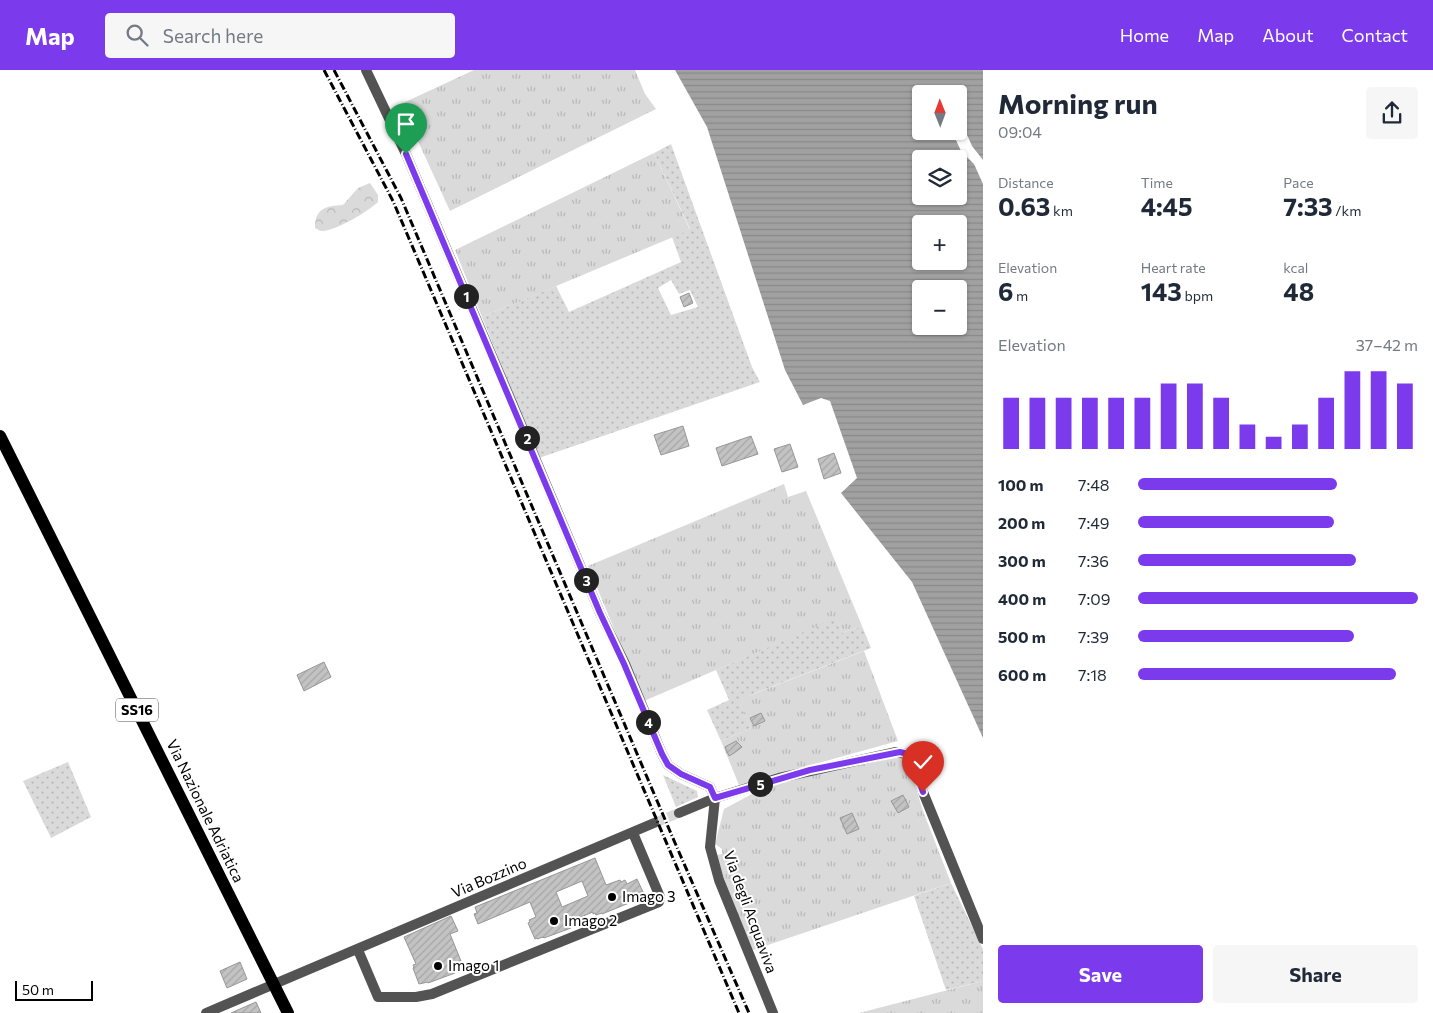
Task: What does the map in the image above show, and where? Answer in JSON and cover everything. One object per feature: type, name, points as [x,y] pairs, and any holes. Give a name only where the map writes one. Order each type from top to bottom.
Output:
[{"type":"main road","name":"Via Nazionale Adriatica","points":[[0,436],[288,1013]]},
{"type":"street","points":[[366,70],[406,154],[600,613],[662,754],[668,765],[681,774],[710,787],[715,798]]},
{"type":"street","points":[[679,813],[715,798],[810,770],[896,752],[908,754],[983,939]]},
{"type":"street","name":"Via degli Acquaviva","points":[[715,798],[710,847],[719,880],[773,1013]]},
{"type":"street","name":"Via Bozzino","points":[[212,1012],[654,824]]},
{"type":"street","points":[[358,950],[378,997],[416,997],[432,994],[659,902],[660,897],[633,833]]},
{"type":"green space","points":[[474,70],[635,70],[645,94],[656,109],[450,211],[401,104]]},
{"type":"green space","points":[[671,144],[752,367],[760,382],[539,458],[482,317],[556,286],[569,312],[681,262],[672,237],[690,229],[654,153]],"holes":[[[671,280],[679,294],[690,290],[698,307],[671,315],[658,288]]]},
{"type":"green space","points":[[654,153],[690,230],[482,317],[455,250]]},
{"type":"green space","points":[[370,183],[378,195],[378,202],[374,206],[335,228],[320,231],[315,228],[319,212],[327,207],[343,205],[358,188]]},
{"type":"green space","points":[[784,484],[788,497],[806,491],[862,626],[842,633],[836,618],[644,701],[588,566]]},
{"type":"green space","points":[[836,617],[842,633],[862,626],[871,648],[739,701],[751,728],[721,741],[707,710],[729,700],[716,670]]},
{"type":"green space","points":[[864,651],[898,741],[739,785],[721,741],[751,728],[738,700]]},
{"type":"green space","points":[[896,757],[907,759],[923,811],[951,883],[753,950],[732,901],[716,855],[722,854],[722,849],[715,844],[724,809],[765,787],[811,772]]},
{"type":"green space","points":[[68,762],[91,817],[51,838],[23,781]]},
{"type":"green space","points":[[663,775],[697,791],[698,797],[676,807]]},
{"type":"green space","points":[[951,883],[983,949],[983,981],[946,990],[914,896]]},
{"type":"green space","points":[[983,981],[983,1013],[859,1013]]},
{"type":"shaded area","points":[[675,70],[983,70],[983,738],[912,582],[841,493],[857,478],[830,401],[821,398],[803,405],[785,370],[707,127]]},
{"type":"pier","points":[[968,137],[972,146],[983,160],[983,184],[974,164],[967,157],[967,150],[961,150],[956,140],[968,140]]},
{"type":"building","points":[[689,293],[693,303],[684,307],[680,297]]},
{"type":"building","points":[[683,426],[689,446],[661,455],[654,435]]},
{"type":"building","points":[[751,436],[758,454],[722,466],[716,448]]},
{"type":"building","points":[[790,444],[798,467],[782,472],[774,449]]},
{"type":"building","points":[[834,453],[841,473],[824,479],[818,459]]},
{"type":"building","points":[[324,662],[331,677],[304,691],[297,675]]},
{"type":"building","points":[[761,713],[765,721],[754,726],[750,718]]},
{"type":"building","points":[[736,741],[742,747],[729,756],[725,747]]},
{"type":"building","points":[[903,795],[909,807],[898,813],[891,801]]},
{"type":"building","points":[[852,813],[859,829],[847,834],[840,818]]},
{"type":"building","points":[[595,858],[606,885],[620,880],[621,882],[625,880],[627,884],[637,879],[644,894],[633,899],[634,901],[602,914],[596,915],[593,912],[578,918],[579,921],[570,925],[571,928],[537,939],[535,939],[528,923],[530,922],[529,920],[536,917],[530,902],[478,924],[474,914],[477,913],[475,907]],"holes":[[[582,881],[588,896],[562,907],[556,892]]]},
{"type":"building","points":[[451,916],[458,931],[450,934],[463,966],[454,970],[455,973],[428,983],[419,984],[413,968],[413,965],[416,964],[404,937]]},
{"type":"building","points":[[240,962],[247,979],[227,988],[220,971]]},
{"type":"building","points":[[256,1002],[261,1013],[231,1013]]},
{"type":"tunnel","points":[[654,823],[679,813]]},
{"type":"railway","points":[[324,70],[393,201],[739,1013]]},
{"type":"railway","points":[[334,70],[401,198],[749,1013]]},
{"type":"place","name":"Imago 3","points":[[612,897]]},
{"type":"place","name":"Imago 2","points":[[554,921]]},
{"type":"place","name":"Imago 1","points":[[438,966]]},
{"type":"route","points":[[406,154],[600,613],[668,765],[681,774],[710,787],[715,798],[810,770],[900,752],[908,754],[911,758],[923,792]]}]
